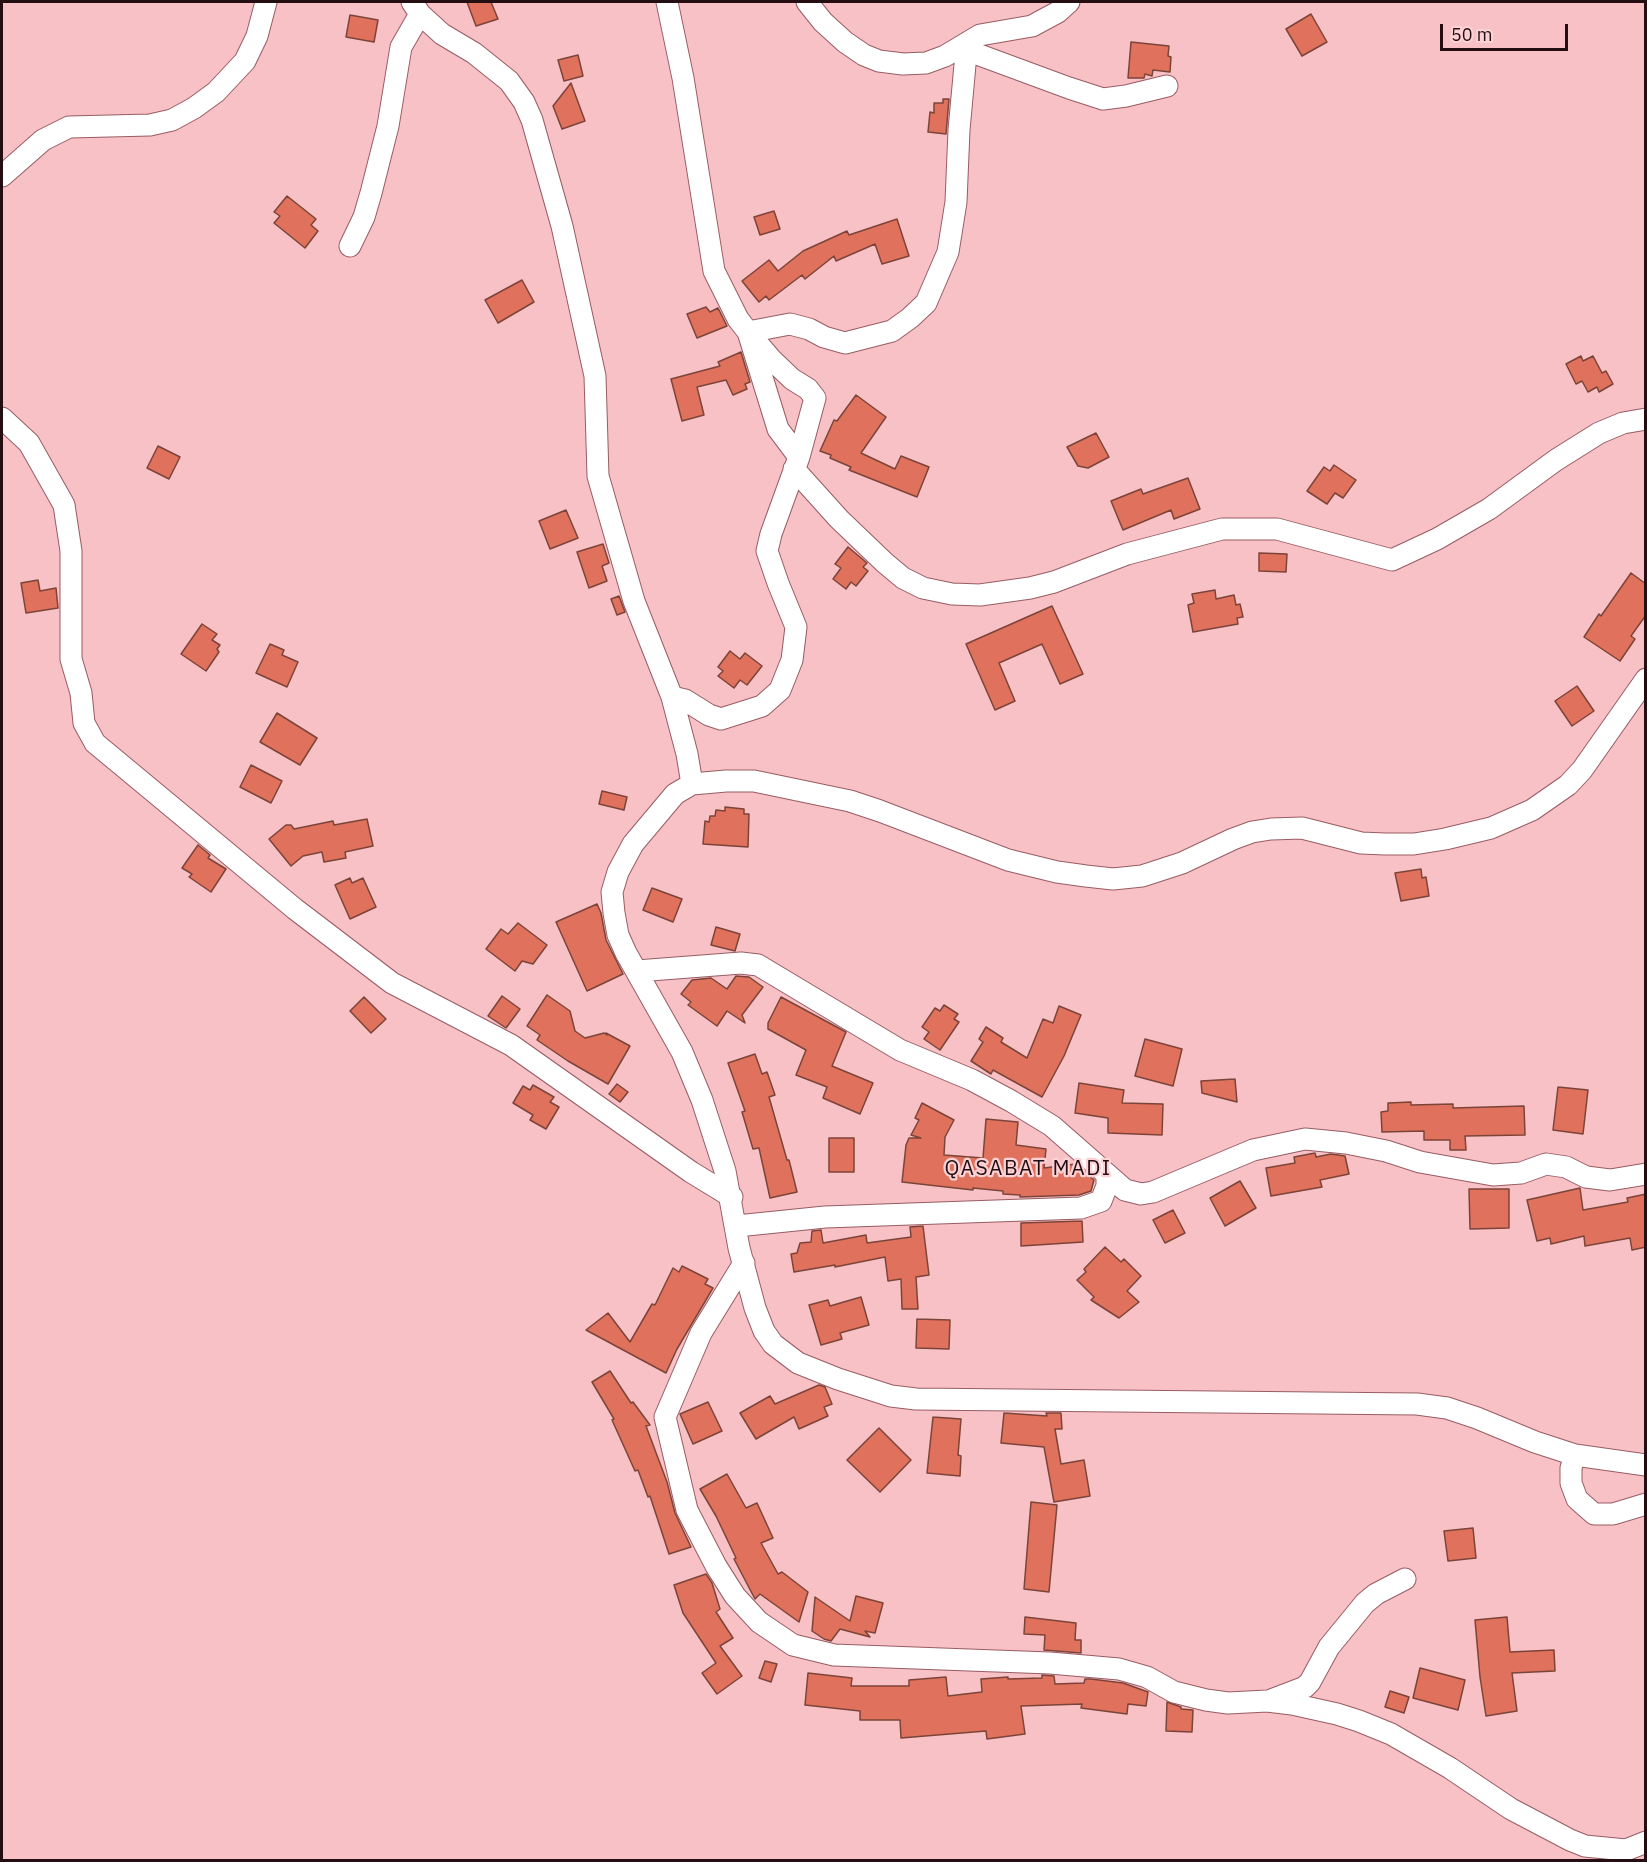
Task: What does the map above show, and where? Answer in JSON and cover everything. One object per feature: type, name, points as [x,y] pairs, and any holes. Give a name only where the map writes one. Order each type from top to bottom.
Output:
[{"type":"street","points":[[2,176],[43,140],[69,127],[150,125],[172,120],[194,108],[216,92],[245,61],[257,36],[266,2]]},
{"type":"street","points":[[667,2],[683,78],[714,271],[738,319],[748,333],[771,359],[792,379],[808,389],[815,398],[767,551],[796,627],[792,660],[780,690],[762,706],[721,719],[709,715],[685,700],[672,697]]},
{"type":"street","points":[[807,2],[823,22],[864,55],[879,61],[903,64],[926,63],[945,56],[966,46],[980,35],[1032,26],[1058,12],[1069,2]]},
{"type":"street","points":[[350,246],[364,217],[371,193],[388,126],[401,47],[416,8],[442,34],[474,53],[509,81],[524,102],[532,120],[562,226],[595,376],[598,476],[634,601],[672,697],[687,754],[692,784]]},
{"type":"street","points":[[748,333],[790,324],[845,343],[892,331],[926,303],[948,252],[956,202],[966,46]]},
{"type":"street","points":[[966,46],[1068,88],[1103,99],[1167,86]]},
{"type":"street","points":[[748,333],[778,429],[796,463],[839,519],[885,563],[903,578],[923,588],[943,592],[980,595],[1030,588],[1054,582],[1127,554],[1222,529],[1277,529],[1392,560],[1437,539],[1489,509],[1556,460],[1599,433],[1623,423],[1646,419]]},
{"type":"street","points":[[2,418],[29,443],[64,505],[71,551],[71,659],[81,693],[84,723],[95,743],[295,909],[392,983],[510,1045],[692,1172],[732,1197]]},
{"type":"street","points":[[1646,679],[1582,770],[1568,785],[1532,810],[1491,828],[1414,844],[1361,843],[1302,828],[1252,832],[1182,863],[1142,876],[1113,879],[1057,872],[1008,860],[850,801],[754,781],[692,784],[675,794],[633,844],[618,872],[612,892],[618,935],[682,1052],[692,1075],[725,1171],[755,1308],[764,1331],[782,1353],[812,1369],[891,1396],[963,1401],[1417,1404],[1447,1408],[1575,1455],[1646,1465]]},
{"type":"street","points":[[637,971],[741,963],[758,965],[900,1050],[972,1080],[1011,1101],[1052,1126],[1125,1190],[1141,1194],[1153,1192],[1253,1150],[1305,1139],[1386,1150],[1420,1162],[1493,1175],[1521,1173],[1545,1164],[1566,1167],[1586,1177],[1610,1180],[1646,1174]]},
{"type":"street","points":[[737,1226],[825,1217],[1081,1208],[1101,1201],[1107,1186],[1107,1175]]},
{"type":"street","points":[[744,1263],[701,1333],[665,1417],[687,1510],[716,1566],[735,1596],[759,1622],[793,1645],[834,1655],[1050,1663],[1119,1669],[1147,1677],[1174,1692],[1206,1700],[1228,1703],[1267,1701],[1337,1714],[1391,1734],[1450,1768],[1511,1809],[1586,1846],[1626,1850],[1646,1842]]},
{"type":"street","points":[[1575,1455],[1570,1483],[1577,1499],[1594,1514],[1613,1514],[1646,1504]]},
{"type":"street","points":[[1267,1701],[1305,1687],[1329,1647],[1365,1603],[1376,1594],[1405,1579]]},
{"type":"building","points":[[467,2],[491,2],[498,19],[476,26]]},
{"type":"building","points":[[1311,14],[1327,42],[1302,56],[1286,29]]},
{"type":"building","points":[[350,15],[378,20],[374,42],[346,37]]},
{"type":"building","points":[[1131,42],[1169,46],[1170,72],[1153,70],[1152,76],[1145,74],[1144,78],[1128,78]]},
{"type":"building","points":[[578,55],[583,76],[564,81],[558,60]]},
{"type":"building","points":[[571,83],[585,121],[562,129],[553,106]]},
{"type":"building","points":[[943,99],[949,99],[946,134],[928,132],[930,112],[934,113],[934,103],[943,103]]},
{"type":"building","points":[[287,196],[316,219],[311,225],[318,231],[305,248],[274,223],[280,216],[274,212]]},
{"type":"building","points":[[774,211],[780,229],[760,235],[754,217]]},
{"type":"building","points":[[897,219],[909,256],[882,264],[875,244],[836,261],[834,256],[805,279],[802,275],[769,300],[766,296],[759,302],[742,281],[769,260],[778,271],[803,251],[847,231],[849,235]]},
{"type":"building","points":[[522,280],[534,302],[498,323],[485,300]]},
{"type":"building","points":[[706,307],[710,312],[718,308],[727,326],[697,338],[687,314]]},
{"type":"building","points":[[741,352],[750,382],[745,384],[747,389],[733,395],[726,380],[697,387],[704,415],[682,421],[671,379],[720,366],[718,362]]},
{"type":"building","points":[[1581,356],[1583,361],[1593,356],[1602,373],[1606,371],[1613,384],[1599,392],[1597,387],[1588,392],[1582,381],[1576,384],[1566,364]]},
{"type":"building","points":[[856,395],[886,417],[861,453],[895,469],[901,456],[929,467],[917,497],[849,470],[851,467],[820,451],[834,420],[837,421]]},
{"type":"building","points":[[1096,433],[1109,457],[1088,468],[1078,466],[1067,447]]},
{"type":"building","points":[[158,446],[180,457],[169,479],[147,468]]},
{"type":"building","points":[[1334,465],[1356,480],[1343,498],[1335,493],[1327,504],[1307,491],[1324,467],[1330,471]]},
{"type":"building","points":[[1188,478],[1200,509],[1174,519],[1171,510],[1123,530],[1111,501],[1141,489],[1143,494]]},
{"type":"building","points":[[566,510],[578,538],[550,549],[539,521]]},
{"type":"building","points":[[603,544],[609,563],[602,566],[607,581],[589,588],[577,552]]},
{"type":"building","points":[[848,547],[867,563],[863,567],[868,571],[856,586],[851,582],[846,589],[833,579],[841,568],[835,564]]},
{"type":"building","points":[[1259,553],[1287,554],[1286,572],[1259,571]]},
{"type":"building","points":[[1631,573],[1646,584],[1646,615],[1631,636],[1635,639],[1620,661],[1584,637]]},
{"type":"building","points":[[38,580],[40,591],[56,588],[58,608],[26,613],[21,583]]},
{"type":"building","points":[[1215,590],[1216,599],[1234,595],[1236,605],[1240,604],[1243,617],[1237,618],[1238,624],[1193,632],[1188,605],[1194,603],[1192,594]]},
{"type":"building","points":[[619,596],[625,612],[617,615],[611,599]]},
{"type":"building","points":[[1052,606],[1083,674],[1060,684],[1042,644],[999,663],[1015,701],[995,710],[966,644]]},
{"type":"building","points":[[202,624],[217,634],[212,640],[220,645],[217,649],[219,652],[206,671],[181,654]]},
{"type":"building","points":[[270,644],[284,650],[282,655],[298,662],[287,687],[256,673]]},
{"type":"building","points":[[730,651],[740,659],[745,653],[762,666],[747,685],[740,680],[734,688],[718,676],[723,671],[718,667]]},
{"type":"building","points":[[1577,686],[1594,711],[1572,726],[1555,701]]},
{"type":"building","points":[[277,713],[317,738],[300,765],[260,742]]},
{"type":"building","points":[[251,765],[282,781],[271,803],[240,787]]},
{"type":"building","points":[[602,791],[627,797],[624,810],[599,804]]},
{"type":"building","points":[[725,807],[744,809],[744,814],[749,814],[748,847],[703,844],[705,821],[709,822],[710,816],[715,816],[716,810],[725,811]]},
{"type":"building","points":[[367,819],[373,846],[345,852],[346,858],[324,862],[322,852],[303,856],[291,866],[269,839],[286,825],[291,825],[294,829],[333,821],[334,825]]},
{"type":"building","points":[[198,845],[210,855],[208,858],[226,869],[211,892],[189,877],[192,874],[182,868]]},
{"type":"building","points":[[1421,869],[1422,878],[1426,877],[1429,896],[1401,901],[1395,873]]},
{"type":"building","points":[[350,878],[352,883],[363,878],[376,907],[350,919],[335,885]]},
{"type":"building","points":[[652,888],[682,899],[673,922],[643,910]]},
{"type":"building","points":[[597,904],[606,940],[623,974],[587,991],[556,922]]},
{"type":"building","points":[[518,923],[547,945],[533,964],[522,961],[515,971],[486,949],[501,929],[508,934]]},
{"type":"building","points":[[716,927],[740,934],[735,951],[711,945]]},
{"type":"building","points":[[736,976],[749,977],[763,987],[742,1015],[745,1023],[727,1011],[717,1026],[688,1005],[691,1002],[681,994],[692,980],[711,978],[727,989]]},
{"type":"building","points":[[547,995],[570,1011],[575,1031],[585,1038],[604,1033],[607,1035],[606,1033],[630,1046],[608,1084],[537,1040],[540,1035],[527,1026]]},
{"type":"building","points":[[502,996],[520,1009],[506,1028],[488,1016]]},
{"type":"building","points":[[364,997],[386,1019],[371,1033],[350,1011]]},
{"type":"building","points":[[781,997],[846,1032],[832,1066],[873,1083],[860,1114],[823,1098],[827,1087],[796,1075],[806,1050],[768,1029],[768,1023]]},
{"type":"building","points":[[944,1005],[958,1014],[954,1019],[959,1022],[940,1050],[924,1039],[929,1032],[922,1027],[935,1008],[940,1011]]},
{"type":"building","points":[[1059,1006],[1081,1015],[1064,1056],[1042,1097],[993,1070],[991,1074],[971,1061],[983,1042],[979,1039],[986,1027],[1003,1038],[1001,1042],[1027,1058],[1043,1019],[1053,1023]]},
{"type":"building","points":[[1145,1039],[1182,1049],[1173,1086],[1135,1076]]},
{"type":"building","points":[[755,1054],[762,1074],[767,1072],[775,1095],[769,1097],[797,1192],[770,1198],[759,1148],[753,1149],[742,1112],[745,1111],[728,1063]]},
{"type":"building","points":[[1235,1079],[1237,1102],[1202,1093],[1201,1081]]},
{"type":"building","points":[[1079,1083],[1124,1090],[1122,1103],[1163,1104],[1162,1135],[1108,1133],[1108,1118],[1075,1113]]},
{"type":"building","points":[[617,1084],[628,1092],[620,1102],[609,1094]]},
{"type":"building","points":[[533,1085],[554,1097],[550,1102],[559,1107],[546,1129],[530,1120],[533,1115],[513,1103],[523,1086],[530,1090]]},
{"type":"building","points":[[1558,1087],[1588,1090],[1583,1134],[1553,1130]]},
{"type":"building","points":[[1411,1102],[1411,1105],[1453,1104],[1453,1108],[1524,1106],[1525,1135],[1465,1136],[1466,1150],[1450,1150],[1450,1140],[1424,1140],[1424,1131],[1382,1132],[1381,1112],[1388,1111],[1388,1103]]},
{"type":"building","points":[[922,1103],[954,1120],[945,1137],[944,1155],[983,1158],[986,1119],[1018,1122],[1016,1145],[1046,1149],[1044,1168],[1076,1164],[1094,1180],[1091,1191],[1079,1195],[1020,1197],[1020,1195],[1003,1194],[1003,1191],[902,1182],[906,1145],[909,1138],[921,1138],[911,1135],[919,1120],[915,1118]]},
{"type":"building","points":[[829,1138],[854,1138],[854,1172],[829,1172]]},
{"type":"building","points":[[1315,1153],[1316,1157],[1331,1154],[1345,1156],[1349,1174],[1320,1180],[1322,1187],[1271,1196],[1266,1168],[1295,1163],[1294,1157]]},
{"type":"building","points":[[1240,1181],[1256,1208],[1225,1226],[1210,1198]]},
{"type":"building","points":[[1580,1188],[1583,1210],[1628,1202],[1627,1198],[1646,1194],[1646,1247],[1632,1250],[1630,1238],[1585,1246],[1584,1236],[1551,1244],[1550,1238],[1537,1241],[1527,1200]]},
{"type":"building","points":[[1469,1189],[1509,1189],[1509,1228],[1470,1229]]},
{"type":"building","points":[[1173,1210],[1185,1233],[1165,1243],[1153,1220]]},
{"type":"building","points":[[1082,1221],[1083,1242],[1021,1246],[1021,1223]]},
{"type":"building","points":[[923,1226],[929,1275],[916,1277],[918,1309],[902,1309],[901,1279],[888,1281],[885,1257],[794,1272],[791,1254],[797,1253],[800,1243],[811,1242],[812,1231],[821,1230],[823,1243],[866,1235],[867,1243],[911,1237],[910,1227]]},
{"type":"building","points":[[1105,1247],[1121,1262],[1124,1259],[1141,1276],[1127,1291],[1139,1302],[1119,1318],[1091,1300],[1094,1297],[1077,1280]]},
{"type":"building","points":[[682,1266],[708,1279],[705,1284],[713,1288],[677,1349],[666,1373],[586,1330],[608,1313],[630,1342],[652,1304],[655,1305],[673,1268],[679,1272]]},
{"type":"building","points":[[861,1297],[869,1325],[840,1333],[842,1339],[821,1345],[809,1305],[828,1300],[830,1306]]},
{"type":"building","points":[[917,1319],[950,1320],[949,1349],[916,1348]]},
{"type":"building","points":[[610,1371],[631,1403],[633,1402],[650,1425],[646,1426],[667,1482],[675,1513],[691,1547],[669,1554],[650,1496],[648,1497],[638,1470],[635,1471],[612,1420],[614,1419],[592,1382]]},
{"type":"building","points":[[819,1385],[825,1387],[832,1404],[824,1407],[828,1416],[799,1429],[794,1417],[756,1439],[740,1413],[770,1396],[775,1404]]},
{"type":"building","points":[[708,1402],[722,1431],[693,1444],[680,1414]]},
{"type":"building","points":[[1004,1413],[1047,1416],[1046,1413],[1061,1413],[1062,1429],[1055,1429],[1061,1464],[1084,1460],[1090,1496],[1054,1502],[1044,1447],[1001,1443]]},
{"type":"building","points":[[933,1417],[961,1419],[958,1455],[961,1456],[960,1476],[927,1473]]},
{"type":"building","points":[[879,1428],[911,1460],[880,1492],[847,1460]]},
{"type":"building","points":[[727,1474],[746,1508],[757,1503],[773,1538],[761,1543],[778,1574],[782,1572],[808,1592],[799,1622],[760,1594],[755,1599],[734,1559],[736,1558],[716,1516],[700,1489]]},
{"type":"building","points":[[1031,1502],[1057,1505],[1049,1592],[1024,1589]]},
{"type":"building","points":[[1473,1528],[1476,1558],[1448,1561],[1444,1531]]},
{"type":"building","points":[[706,1574],[712,1583],[720,1609],[716,1612],[733,1638],[720,1646],[742,1676],[717,1694],[702,1673],[716,1663],[683,1613],[674,1585]]},
{"type":"building","points":[[856,1596],[883,1603],[875,1633],[865,1631],[870,1637],[840,1629],[831,1641],[812,1631],[815,1597],[850,1621]]},
{"type":"building","points":[[1025,1617],[1076,1623],[1075,1640],[1081,1640],[1081,1653],[1044,1650],[1045,1635],[1024,1634]]},
{"type":"building","points":[[1507,1617],[1510,1652],[1554,1650],[1555,1671],[1512,1673],[1517,1711],[1486,1716],[1475,1620]]},
{"type":"building","points":[[765,1661],[777,1664],[771,1682],[759,1678]]},
{"type":"building","points":[[1420,1668],[1465,1680],[1458,1710],[1413,1698]]},
{"type":"building","points":[[808,1673],[852,1678],[851,1686],[909,1686],[909,1680],[946,1677],[948,1696],[982,1692],[981,1679],[1042,1678],[1042,1675],[1054,1676],[1055,1684],[1084,1683],[1085,1679],[1091,1679],[1123,1683],[1148,1692],[1146,1706],[1128,1704],[1127,1714],[1081,1708],[1082,1704],[1021,1706],[1025,1734],[987,1739],[986,1731],[901,1738],[900,1720],[860,1720],[860,1711],[805,1705]]},
{"type":"building","points":[[1390,1691],[1409,1697],[1404,1713],[1385,1707]]},
{"type":"building","points":[[1167,1702],[1181,1709],[1193,1710],[1192,1732],[1166,1731]]},
{"type":"district","name":"QASABAT MADI","points":[[1028,1169]]}]
